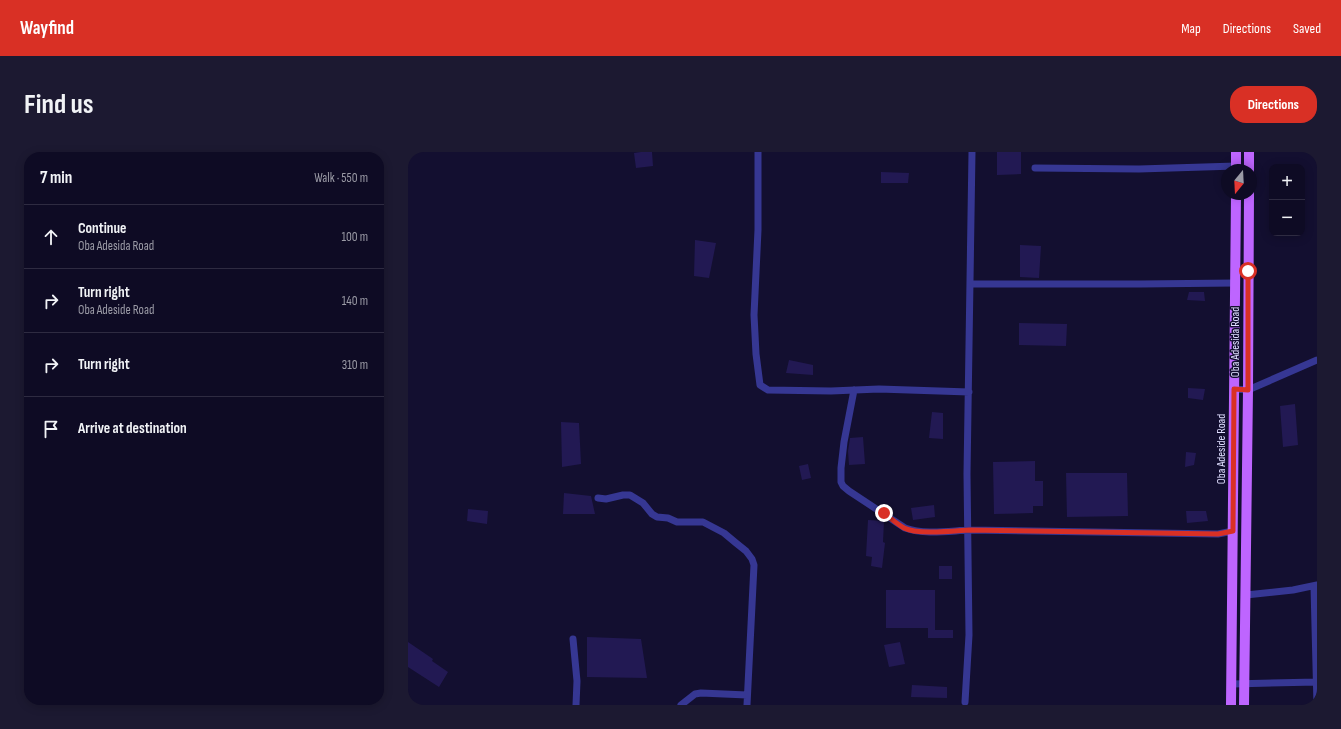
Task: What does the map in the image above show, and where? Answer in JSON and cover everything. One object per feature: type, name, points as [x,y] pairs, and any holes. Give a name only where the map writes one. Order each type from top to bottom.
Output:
[{"type":"main road","points":[[1236,152],[1236,164]]},
{"type":"main road","points":[[1249,152],[1249,164]]},
{"type":"main road","name":"Oba Adeside Road","points":[[1232,705],[1234,283],[1236,200]]},
{"type":"main road","name":"Oba Adesida Road","points":[[1244,705],[1249,200]]},
{"type":"street","points":[[758,152],[758,230],[754,315],[756,354],[760,385],[768,390],[831,391],[879,389],[969,392]]},
{"type":"street","points":[[965,702],[969,634],[969,530],[967,474],[972,152]]},
{"type":"street","points":[[1035,168],[1221,168]]},
{"type":"street","points":[[970,284],[1234,283]]},
{"type":"street","points":[[1234,389],[1248,390],[1317,360]]},
{"type":"street","points":[[854,390],[843,449],[841,482],[843,486],[905,528],[928,531],[969,530],[1218,534],[1233,536]]},
{"type":"street","points":[[598,498],[608,499],[623,495],[630,495],[643,503],[656,517],[668,518],[677,522],[703,522],[724,533],[746,551],[752,559],[754,565],[747,705]]},
{"type":"street","points":[[1246,595],[1315,586],[1317,705]]},
{"type":"street","points":[[572,639],[577,680],[576,705]]},
{"type":"street","points":[[1232,684],[1317,682]]},
{"type":"street","points":[[681,705],[695,694],[701,693],[747,695]]},
{"type":"building","points":[[652,152],[653,166],[636,168],[634,153]]},
{"type":"building","points":[[997,152],[1021,152],[1021,174],[997,175]]},
{"type":"building","points":[[881,172],[909,173],[908,183],[881,183]]},
{"type":"building","points":[[695,240],[716,243],[709,278],[694,276]]},
{"type":"building","points":[[1020,245],[1041,246],[1039,278],[1020,277]]},
{"type":"building","points":[[1189,292],[1204,292],[1205,301],[1187,300]]},
{"type":"building","points":[[1019,323],[1067,324],[1066,346],[1019,345]]},
{"type":"building","points":[[789,360],[813,365],[813,375],[786,373]]},
{"type":"building","points":[[1188,388],[1205,389],[1203,400],[1188,398]]},
{"type":"building","points":[[1295,404],[1298,445],[1283,447],[1280,406]]},
{"type":"building","points":[[932,412],[943,413],[943,439],[929,438]]},
{"type":"building","points":[[561,422],[579,423],[581,464],[562,467]]},
{"type":"building","points":[[863,437],[865,464],[849,465],[848,451],[850,438]]},
{"type":"building","points":[[1186,452],[1196,453],[1194,465],[1185,467]]},
{"type":"building","points":[[1035,461],[1035,481],[1043,481],[1043,506],[1033,506],[1033,513],[994,514],[993,462]]},
{"type":"building","points":[[808,464],[811,478],[802,480],[799,466]]},
{"type":"building","points":[[1066,473],[1127,473],[1128,516],[1067,517]]},
{"type":"building","points":[[564,493],[591,496],[595,514],[563,514]]},
{"type":"building","points":[[934,505],[935,517],[913,520],[911,508]]},
{"type":"building","points":[[468,509],[488,511],[487,524],[467,521]]},
{"type":"building","points":[[1186,511],[1206,511],[1208,521],[1187,523]]},
{"type":"building","points":[[868,520],[884,521],[883,542],[885,543],[882,568],[871,566],[872,557],[866,556]]},
{"type":"building","points":[[939,566],[952,566],[952,579],[939,579]]},
{"type":"building","points":[[886,590],[935,590],[935,630],[953,630],[953,638],[928,638],[928,628],[886,628]]},
{"type":"building","points":[[587,637],[641,639],[647,678],[587,677]]},
{"type":"building","points":[[408,642],[433,659],[432,661],[448,672],[439,687],[408,667]]},
{"type":"building","points":[[900,642],[905,664],[889,667],[884,645]]},
{"type":"building","points":[[912,685],[947,687],[947,698],[911,697]]},
{"type":"route","points":[[884,513],[905,528],[928,531],[969,530],[1218,534],[1233,531],[1234,389],[1248,390],[1248,271]]}]
